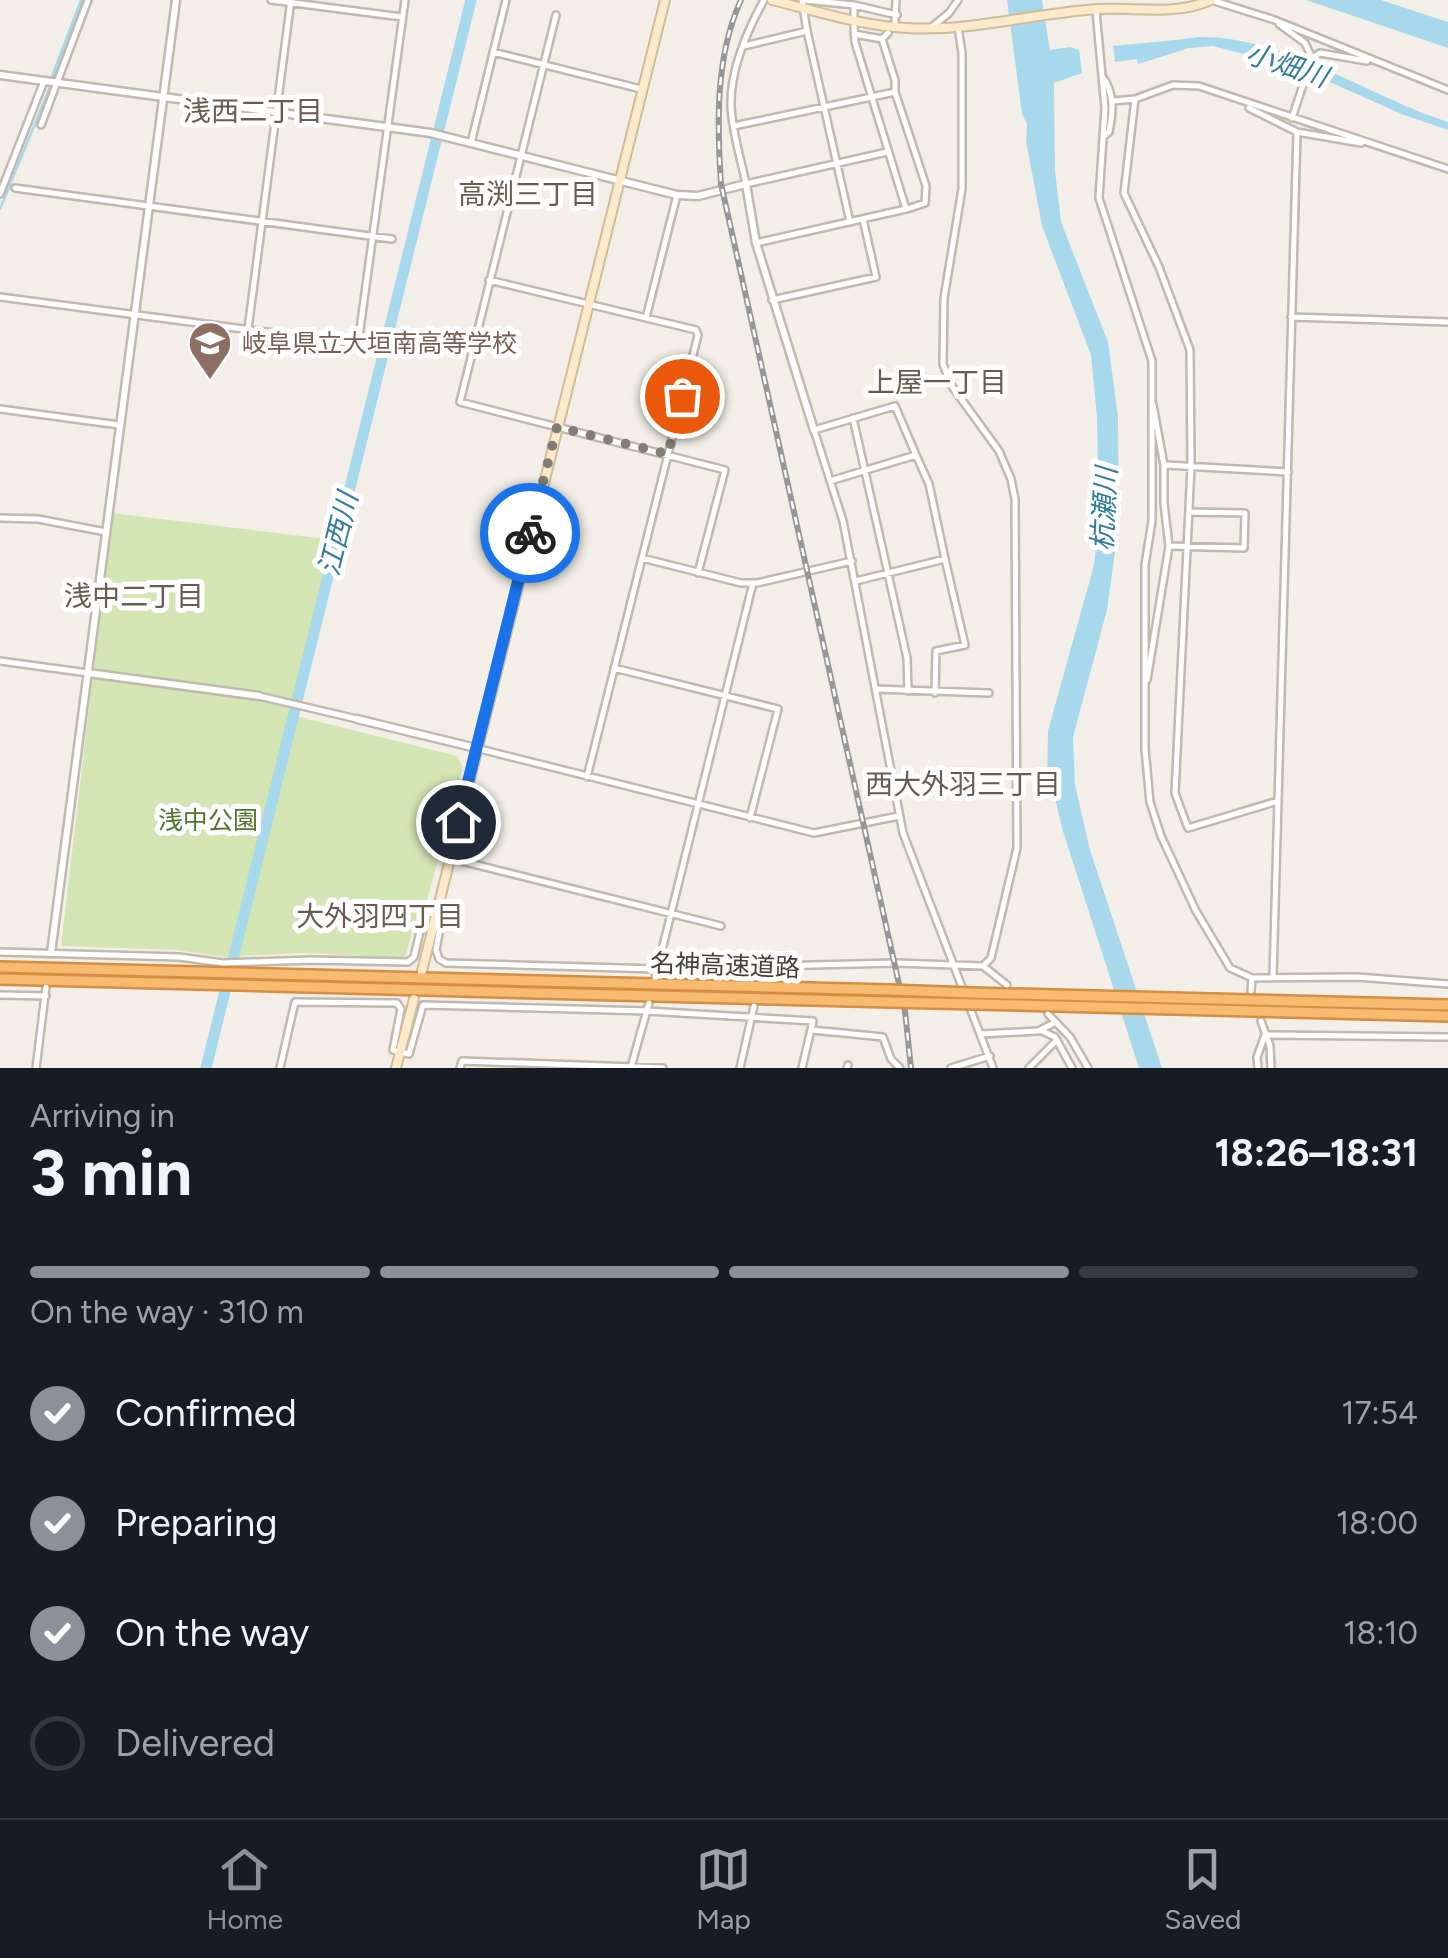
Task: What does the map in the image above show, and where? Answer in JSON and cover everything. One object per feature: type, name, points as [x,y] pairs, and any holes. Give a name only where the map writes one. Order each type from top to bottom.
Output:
[{"type":"highway","name":"名神高速道路","points":[[0,967],[208,972],[262,968],[972,993],[1223,1011],[1448,1016]]},
{"type":"highway","name":"名神高速道路","points":[[0,979],[975,1004],[1222,999],[1448,1005]]},
{"type":"main road","points":[[422,970],[665,0]]},
{"type":"main road","points":[[772,0],[804,3],[873,24],[932,28],[1092,10],[1190,9],[1211,0]]},
{"type":"main road","points":[[396,1068],[414,999]]},
{"type":"street","points":[[41,125],[88,0]]},
{"type":"street","points":[[50,958],[176,0]]},
{"type":"street","points":[[272,0],[403,17]]},
{"type":"street","points":[[350,10],[351,0]]},
{"type":"street","points":[[0,297],[358,344],[405,0]]},
{"type":"street","points":[[469,142],[506,0]]},
{"type":"street","points":[[764,0],[743,46],[731,105],[756,243],[852,561],[909,853],[993,1068]]},
{"type":"street","points":[[850,222],[807,32],[804,3],[830,1],[854,5],[896,19],[896,0]]},
{"type":"street","points":[[932,28],[958,0]]},
{"type":"street","points":[[1211,0],[1272,19],[1448,90]]},
{"type":"street","points":[[248,330],[291,2]]},
{"type":"street","points":[[854,5],[854,15]]},
{"type":"street","points":[[1092,10],[1105,108],[1100,198],[1152,360],[1152,521],[1145,566],[1145,683],[1147,784],[1161,836],[1196,911],[1230,968],[1252,978],[1357,977],[1448,984]]},
{"type":"street","points":[[556,15],[460,402],[725,470],[698,573]]},
{"type":"street","points":[[1272,19],[1305,43],[1312,58]]},
{"type":"street","points":[[962,26],[962,188],[944,298],[943,364],[951,385],[998,451],[1015,499],[1017,848],[992,958],[983,966]]},
{"type":"street","points":[[882,40],[854,30],[906,210]]},
{"type":"street","points":[[743,46],[807,32]]},
{"type":"street","points":[[882,40],[888,33]]},
{"type":"street","points":[[756,243],[926,203],[926,186],[910,144],[882,40]]},
{"type":"street","points":[[492,52],[641,89]]},
{"type":"street","points":[[1292,118],[1312,58],[1320,53],[1382,64]]},
{"type":"street","points":[[0,75],[388,126],[469,142],[677,195],[721,192],[888,152]]},
{"type":"street","points":[[1102,76],[1113,102],[1109,132],[1104,136]]},
{"type":"street","points":[[0,194],[44,81]]},
{"type":"street","points":[[1113,102],[1135,100],[1173,84],[1199,86],[1297,132],[1367,142]]},
{"type":"street","points":[[734,126],[895,92]]},
{"type":"street","points":[[1135,100],[1124,193],[1160,267],[1188,341],[1191,466],[1175,793],[1188,828],[1278,800]]},
{"type":"street","points":[[1238,102],[1448,172]]},
{"type":"street","points":[[1273,978],[1297,132]]},
{"type":"street","points":[[0,168],[10,170]]},
{"type":"street","points":[[16,188],[392,239]]},
{"type":"street","points":[[646,319],[677,195]]},
{"type":"street","points":[[772,300],[876,277],[863,218]]},
{"type":"street","points":[[489,280],[696,330],[698,335],[587,777]]},
{"type":"street","points":[[1291,318],[1448,322]]},
{"type":"street","points":[[1145,683],[1158,630],[1169,546],[1164,466],[1152,401]]},
{"type":"street","points":[[814,430],[895,406],[929,484],[965,645],[936,651],[935,693]]},
{"type":"street","points":[[0,409],[119,425]]},
{"type":"street","points":[[853,418],[907,658],[908,691]]},
{"type":"street","points":[[830,480],[916,456]]},
{"type":"street","points":[[1164,466],[1288,472]]},
{"type":"street","points":[[1169,546],[1244,548],[1245,514],[1189,512]]},
{"type":"street","points":[[0,518],[38,519],[106,532]]},
{"type":"street","points":[[642,558],[753,583],[852,561]]},
{"type":"street","points":[[856,581],[945,560]]},
{"type":"street","points":[[655,978],[753,583]]},
{"type":"street","points":[[0,661],[290,702],[814,834],[900,816]]},
{"type":"street","points":[[614,668],[778,709],[750,818]]},
{"type":"street","points":[[875,689],[989,693]]},
{"type":"street","points":[[450,858],[722,926]]},
{"type":"street","points":[[0,952],[50,958],[179,957],[262,968],[311,960],[408,962],[414,957],[423,918],[436,913],[443,922],[436,950],[439,959],[446,963],[656,969],[983,966],[1008,985]]},
{"type":"street","points":[[762,980],[765,968]]},
{"type":"street","points":[[1251,991],[1252,978]]},
{"type":"street","points":[[36,1068],[46,987]]},
{"type":"street","points":[[0,995],[46,996]]},
{"type":"street","points":[[280,1068],[295,1002],[397,1003],[401,1009],[394,1050],[409,1054],[423,1006],[647,1011],[813,1021],[802,1068]]},
{"type":"street","points":[[631,1067],[649,1003]]},
{"type":"street","points":[[740,1068],[754,1006]]},
{"type":"street","points":[[1048,1014],[1070,1037],[1088,1068]]},
{"type":"street","points":[[1261,1021],[1271,1068]]},
{"type":"street","points":[[981,1034],[1040,1030],[1054,1023]]},
{"type":"street","points":[[812,1030],[883,1037],[891,1059],[900,1068]]},
{"type":"street","points":[[1040,1030],[1057,1040],[1072,1068]]},
{"type":"street","points":[[1265,1035],[1448,1037]]},
{"type":"street","points":[[1258,1068],[1257,1057],[1265,1035]]},
{"type":"street","points":[[1028,1068],[1057,1040]]},
{"type":"street","points":[[951,1068],[990,1056]]},
{"type":"street","points":[[460,1068],[462,1060],[663,1068]]},
{"type":"green space","name":"浅中公園","points":[[112,513],[335,540],[292,715],[457,756],[463,768],[427,900],[405,958],[304,953],[223,957],[176,950],[61,946]]},
{"type":"water","name":"杭瀬川","points":[[1007,0],[1042,0],[1050,50],[1079,50],[1082,73],[1054,83],[1055,171],[1061,222],[1108,342],[1118,417],[1119,523],[1107,610],[1073,737],[1075,785],[1090,850],[1162,1068],[1139,1068],[1062,828],[1052,785],[1047,785],[1048,731],[1094,565],[1099,520],[1097,417],[1091,355],[1042,226]]},
{"type":"water","points":[[1306,0],[1381,0],[1448,22],[1448,48]]},
{"type":"water","name":"小畑川","points":[[1199,37],[1231,39],[1295,57],[1448,122],[1448,130],[1298,68],[1213,46],[1189,48],[1138,64],[1137,59],[1115,62],[1113,46]]},
{"type":"waterway","points":[[54,76],[83,0]]},
{"type":"waterway","name":"江西川","points":[[206,1068],[471,0]]},
{"type":"waterway","points":[[0,209],[50,87]]},
{"type":"tunnel","points":[[757,998],[762,980]]},
{"type":"tunnel","points":[[1007,985],[1048,1014]]},
{"type":"railway","points":[[741,0],[722,67],[721,184],[905,1011],[911,1068]]},
{"type":"way so far","points":[[530,533],[557,427],[668,454],[682,396]]},
{"type":"place","name":"岐阜県立大垣南高等学校","points":[[210,381]]},
{"type":"district","name":"浅西二丁目","points":[[253,111]]},
{"type":"district","name":"高渕三丁目","points":[[528,194]]},
{"type":"district","name":"上屋一丁目","points":[[937,382]]},
{"type":"district","name":"浅中二丁目","points":[[134,596]]},
{"type":"district","name":"西大外羽三丁目","points":[[963,784]]},
{"type":"district","name":"大外羽四丁目","points":[[380,916]]},
{"type":"route","points":[[458,822],[530,533]]}]
